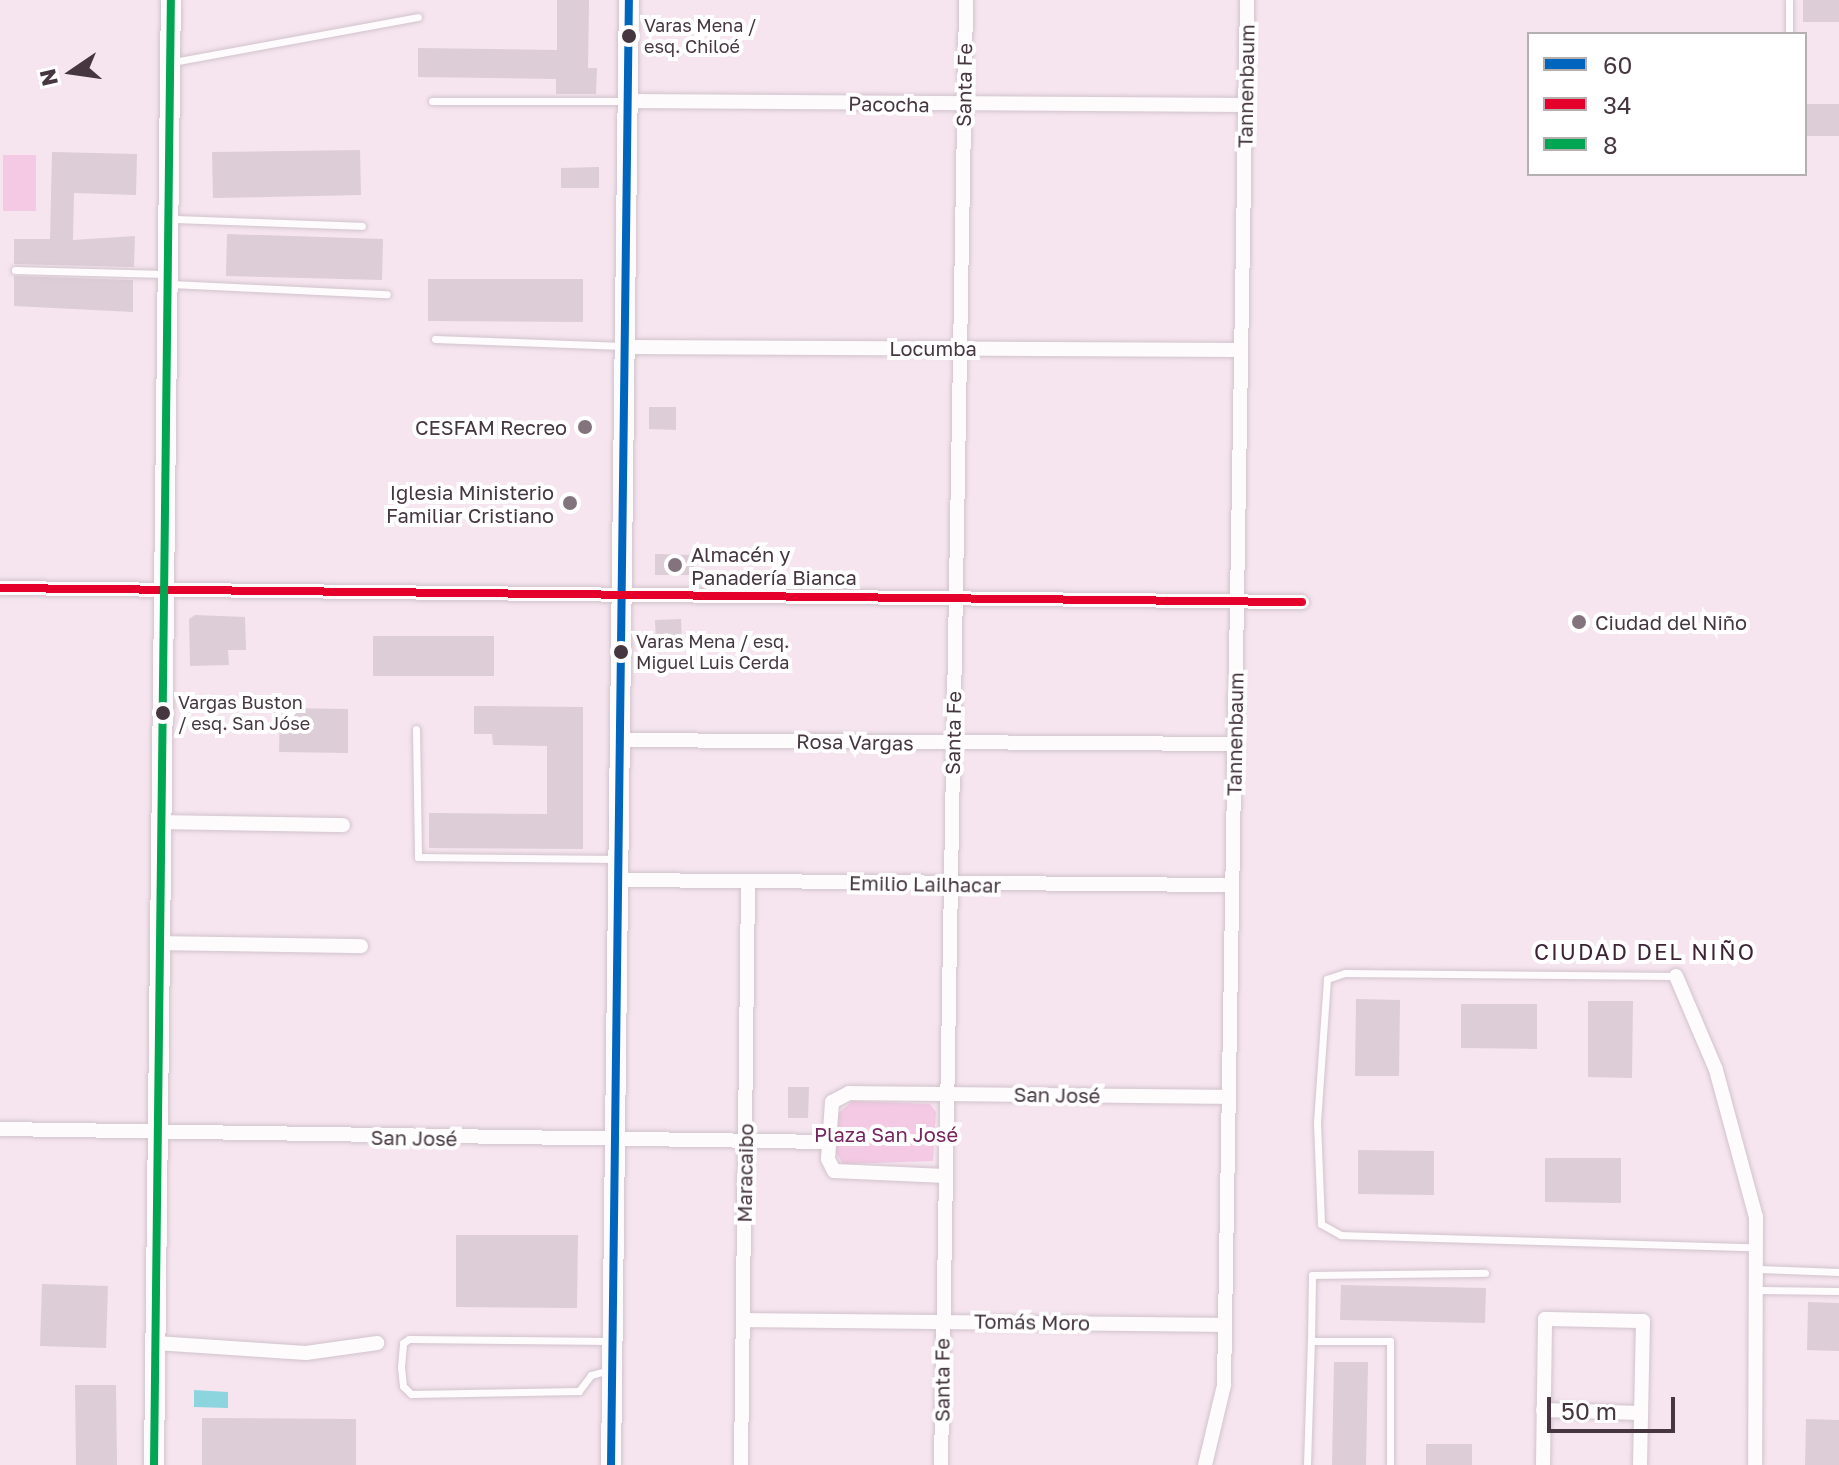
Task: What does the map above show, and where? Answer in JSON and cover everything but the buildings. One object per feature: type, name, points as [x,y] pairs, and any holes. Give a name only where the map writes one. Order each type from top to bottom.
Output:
[{"type":"street","points":[[154,1465],[167,591],[171,0]]},
{"type":"street","points":[[611,1465],[629,0]]},
{"type":"street","name":"Santa Fe","points":[[941,1465],[966,0]]},
{"type":"street","name":"Tannenbaum","points":[[1205,1465],[1223,1397],[1247,0]]},
{"type":"street","name":"Pacocha","points":[[628,101],[1245,105]]},
{"type":"street","name":"Locumba","points":[[625,347],[1241,350]]},
{"type":"street","points":[[0,588],[622,599],[1237,605],[1302,602]]},
{"type":"street","name":"Rosa Vargas","points":[[620,740],[1235,744]]},
{"type":"street","points":[[164,822],[343,825]]},
{"type":"street","name":"Emilio Lailhacar","points":[[619,869],[748,881],[1232,885]]},
{"type":"street","name":"Maracaibo","points":[[741,1465],[748,881]]},
{"type":"street","points":[[162,943],[361,946]]},
{"type":"street","points":[[1676,976],[1697,1019],[1736,1135],[1757,1247],[1755,1465]]},
{"type":"street","name":"San José","points":[[0,1129],[828,1142],[831,1105],[841,1094],[1229,1097]]},
{"type":"street","points":[[828,1142],[828,1163],[839,1174],[945,1176]]},
{"type":"street","points":[[1543,1465],[1545,1319],[1643,1321],[1640,1465]]},
{"type":"street","name":"Tomás Moro","points":[[743,1320],[1225,1325]]},
{"type":"street","points":[[156,1343],[306,1353],[377,1343]]},
{"type":"street","points":[[1543,1410],[1641,1413]]},
{"type":"lane","points":[[1789,0],[1789,32]]},
{"type":"lane","points":[[171,63],[418,17]]},
{"type":"lane","points":[[432,101],[628,101]]},
{"type":"lane","points":[[170,219],[362,226]]},
{"type":"lane","points":[[15,270],[387,294]]},
{"type":"lane","points":[[435,339],[625,347]]},
{"type":"lane","points":[[416,729],[418,857],[619,869]]},
{"type":"lane","points":[[1676,976],[1345,973],[1327,979],[1317,1123],[1321,1224],[1341,1235],[1757,1247]]},
{"type":"lane","points":[[1759,1269],[1839,1272]]},
{"type":"lane","points":[[1307,1465],[1312,1275],[1485,1273]]},
{"type":"lane","points":[[1759,1290],[1839,1291]]},
{"type":"lane","points":[[612,1370],[591,1375],[579,1391],[411,1394],[403,1386],[401,1367],[403,1343],[409,1339],[613,1341]]},
{"type":"lane","points":[[1311,1341],[1390,1341],[1390,1465]]},
{"type":"green space","points":[[3,155],[36,155],[36,211],[3,211]]},
{"type":"green space","name":"Plaza San José","points":[[852,1101],[930,1104],[936,1112],[933,1161],[843,1164],[836,1152],[837,1115]]},
{"type":"water","points":[[194,1390],[228,1392],[228,1408],[194,1407]]},
{"type":"transit line","name":"8","points":[[154,1465],[171,0]]},
{"type":"transit line","name":"60","points":[[611,1465],[629,0]]},
{"type":"transit line","name":"34","points":[[0,588],[1302,602]]},
{"type":"place","name":"Varas Mena / esq. Chiloé","points":[[629,36]]},
{"type":"place","name":"CESFAM Recreo","points":[[585,427]]},
{"type":"place","name":"Iglesia Ministerio Familiar Cristiano","points":[[570,503]]},
{"type":"place","name":"Almacén y Panadería Bianca","points":[[675,565]]},
{"type":"place","name":"Ciudad del Niño","points":[[1579,622]]},
{"type":"place","name":"Varas Mena / esq. Miguel Luis Cerda","points":[[621,652]]},
{"type":"place","name":"Vargas Buston / esq. San Jóse","points":[[163,713]]},
{"type":"district","name":"CIUDAD DEL NIÑO","points":[[1645,952]]}]
